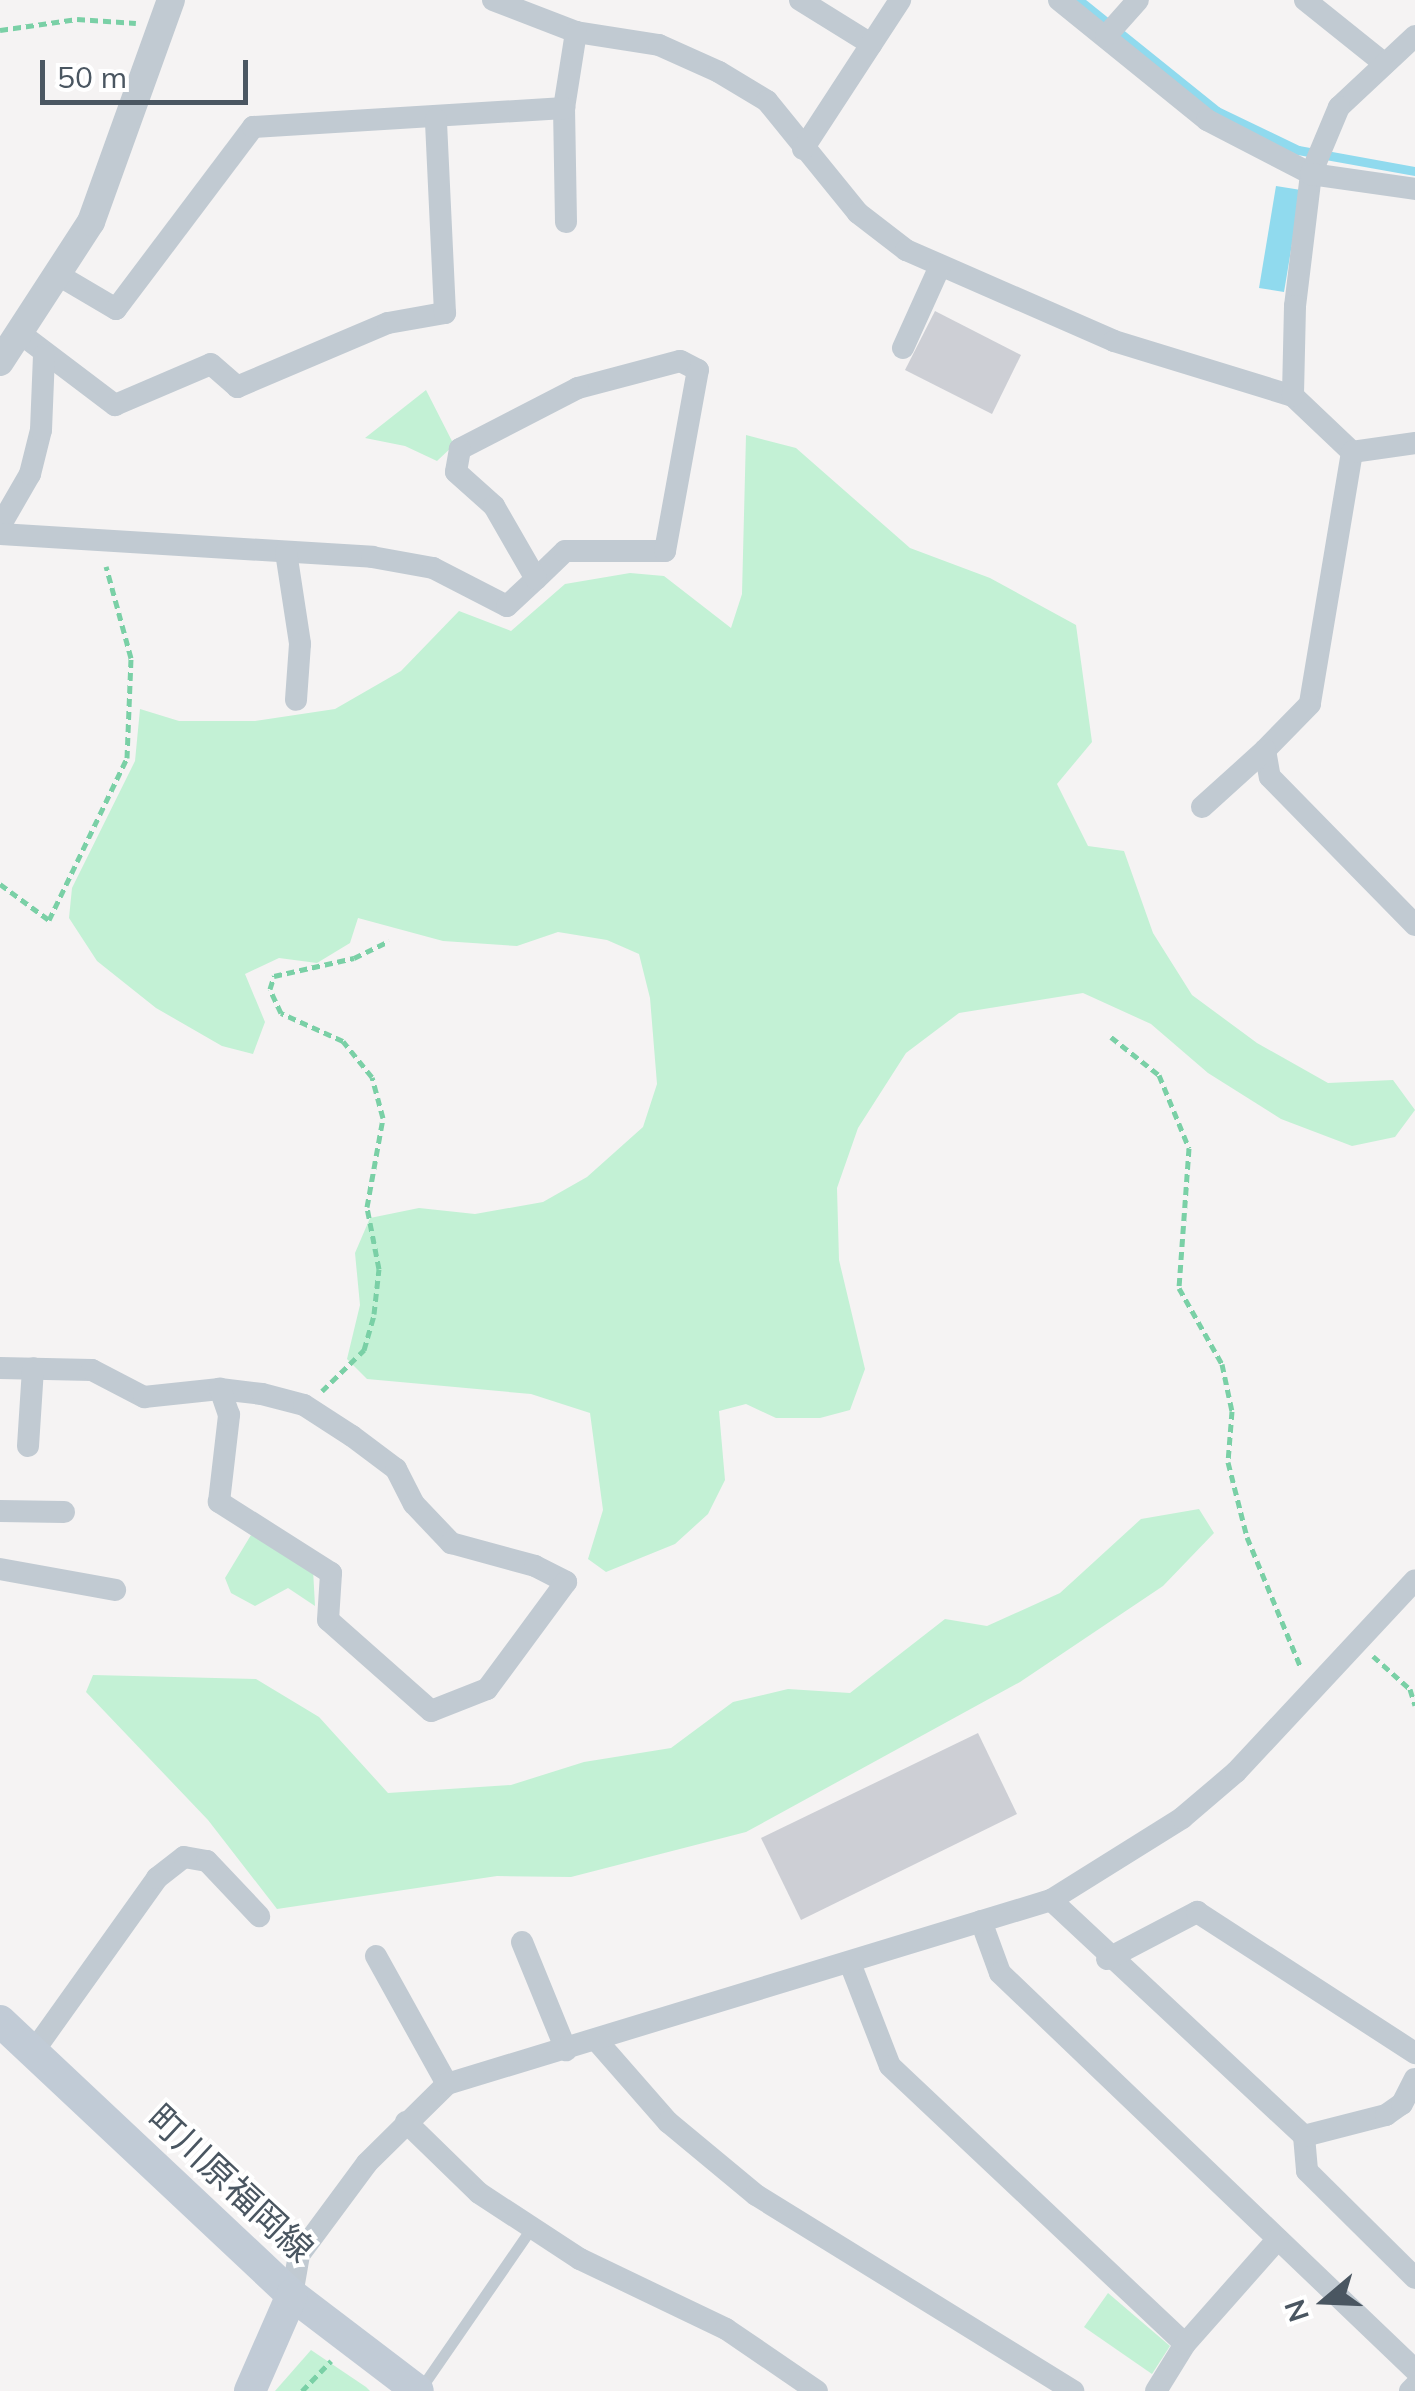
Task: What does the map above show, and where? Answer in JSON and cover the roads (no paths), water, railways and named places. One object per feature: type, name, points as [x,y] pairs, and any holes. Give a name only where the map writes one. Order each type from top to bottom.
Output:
[{"type":"main road","name":"町川原福岡線","points":[[0,2022],[292,2294],[349,2342],[418,2391]]},
{"type":"main road","points":[[250,2391],[292,2294]]},
{"type":"street","points":[[0,362],[60,276],[125,142],[171,0]]},
{"type":"street","points":[[493,0],[538,8],[576,32],[659,45],[719,72],[767,101],[858,213],[940,266],[1114,341],[1293,396],[1352,452]]},
{"type":"street","points":[[800,0],[871,44]]},
{"type":"street","points":[[803,149],[900,0]]},
{"type":"street","points":[[1059,0],[1207,120],[1312,174],[1415,190]]},
{"type":"street","points":[[1106,36],[1138,0]]},
{"type":"street","points":[[1306,0],[1385,64]]},
{"type":"street","points":[[566,222],[564,108],[576,32]]},
{"type":"street","points":[[1293,396],[1295,306],[1312,174],[1339,107],[1415,36]]},
{"type":"street","points":[[60,276],[116,308],[253,126],[436,119],[564,108]]},
{"type":"street","points":[[21,334],[44,356],[115,405],[211,364],[236,387],[388,323],[445,313],[436,119]]},
{"type":"street","points":[[903,348],[940,266]]},
{"type":"street","points":[[0,526],[34,460],[44,356]]},
{"type":"street","points":[[0,534],[286,552],[433,568],[507,606],[536,579],[565,550],[664,552],[698,370],[680,360],[578,388],[460,450],[456,472],[494,506],[536,579]]},
{"type":"street","points":[[1352,452],[1415,443]]},
{"type":"street","points":[[1202,807],[1310,704],[1352,452]]},
{"type":"street","points":[[286,552],[300,644],[296,700]]},
{"type":"street","points":[[1265,750],[1270,777],[1415,924]]},
{"type":"street","points":[[0,1368],[92,1370],[144,1397],[220,1389],[304,1406],[396,1469],[414,1504],[452,1543],[535,1566],[566,1582],[487,1689],[431,1711],[328,1620],[331,1574],[219,1502],[229,1415],[220,1389]]},
{"type":"street","points":[[28,1446],[33,1368]]},
{"type":"street","points":[[0,1511],[64,1512]]},
{"type":"street","points":[[0,1569],[115,1590]]},
{"type":"street","points":[[292,2294],[298,2255],[406,2122],[447,2084],[1051,1900],[1195,1807],[1236,1772],[1308,1690],[1415,1580]]},
{"type":"street","points":[[33,2052],[157,1878],[184,1857],[206,1860],[259,1916]]},
{"type":"street","points":[[1051,1900],[1107,1958],[1304,2136],[1307,2171],[1414,2274]]},
{"type":"street","points":[[1107,1958],[1197,1912],[1415,2053]]},
{"type":"street","points":[[981,1921],[1000,1973],[1415,2370]]},
{"type":"street","points":[[522,1942],[566,2050]]},
{"type":"street","points":[[376,1956],[447,2084]]},
{"type":"street","points":[[850,1963],[890,2066],[1185,2344]]},
{"type":"street","points":[[598,2041],[668,2122],[756,2196],[1073,2391]]},
{"type":"street","points":[[1304,2136],[1409,2109],[1415,2079]]},
{"type":"street","points":[[406,2122],[479,2193],[532,2228],[580,2259],[726,2330],[817,2391]]},
{"type":"street","points":[[1156,2391],[1185,2344],[1278,2239]]},
{"type":"lane","points":[[418,2391],[532,2228]]},
{"type":"water","points":[[1276,186],[1301,190],[1284,292],[1259,288]]},
{"type":"waterway","points":[[1079,0],[1217,111],[1298,150],[1415,171]]}]
